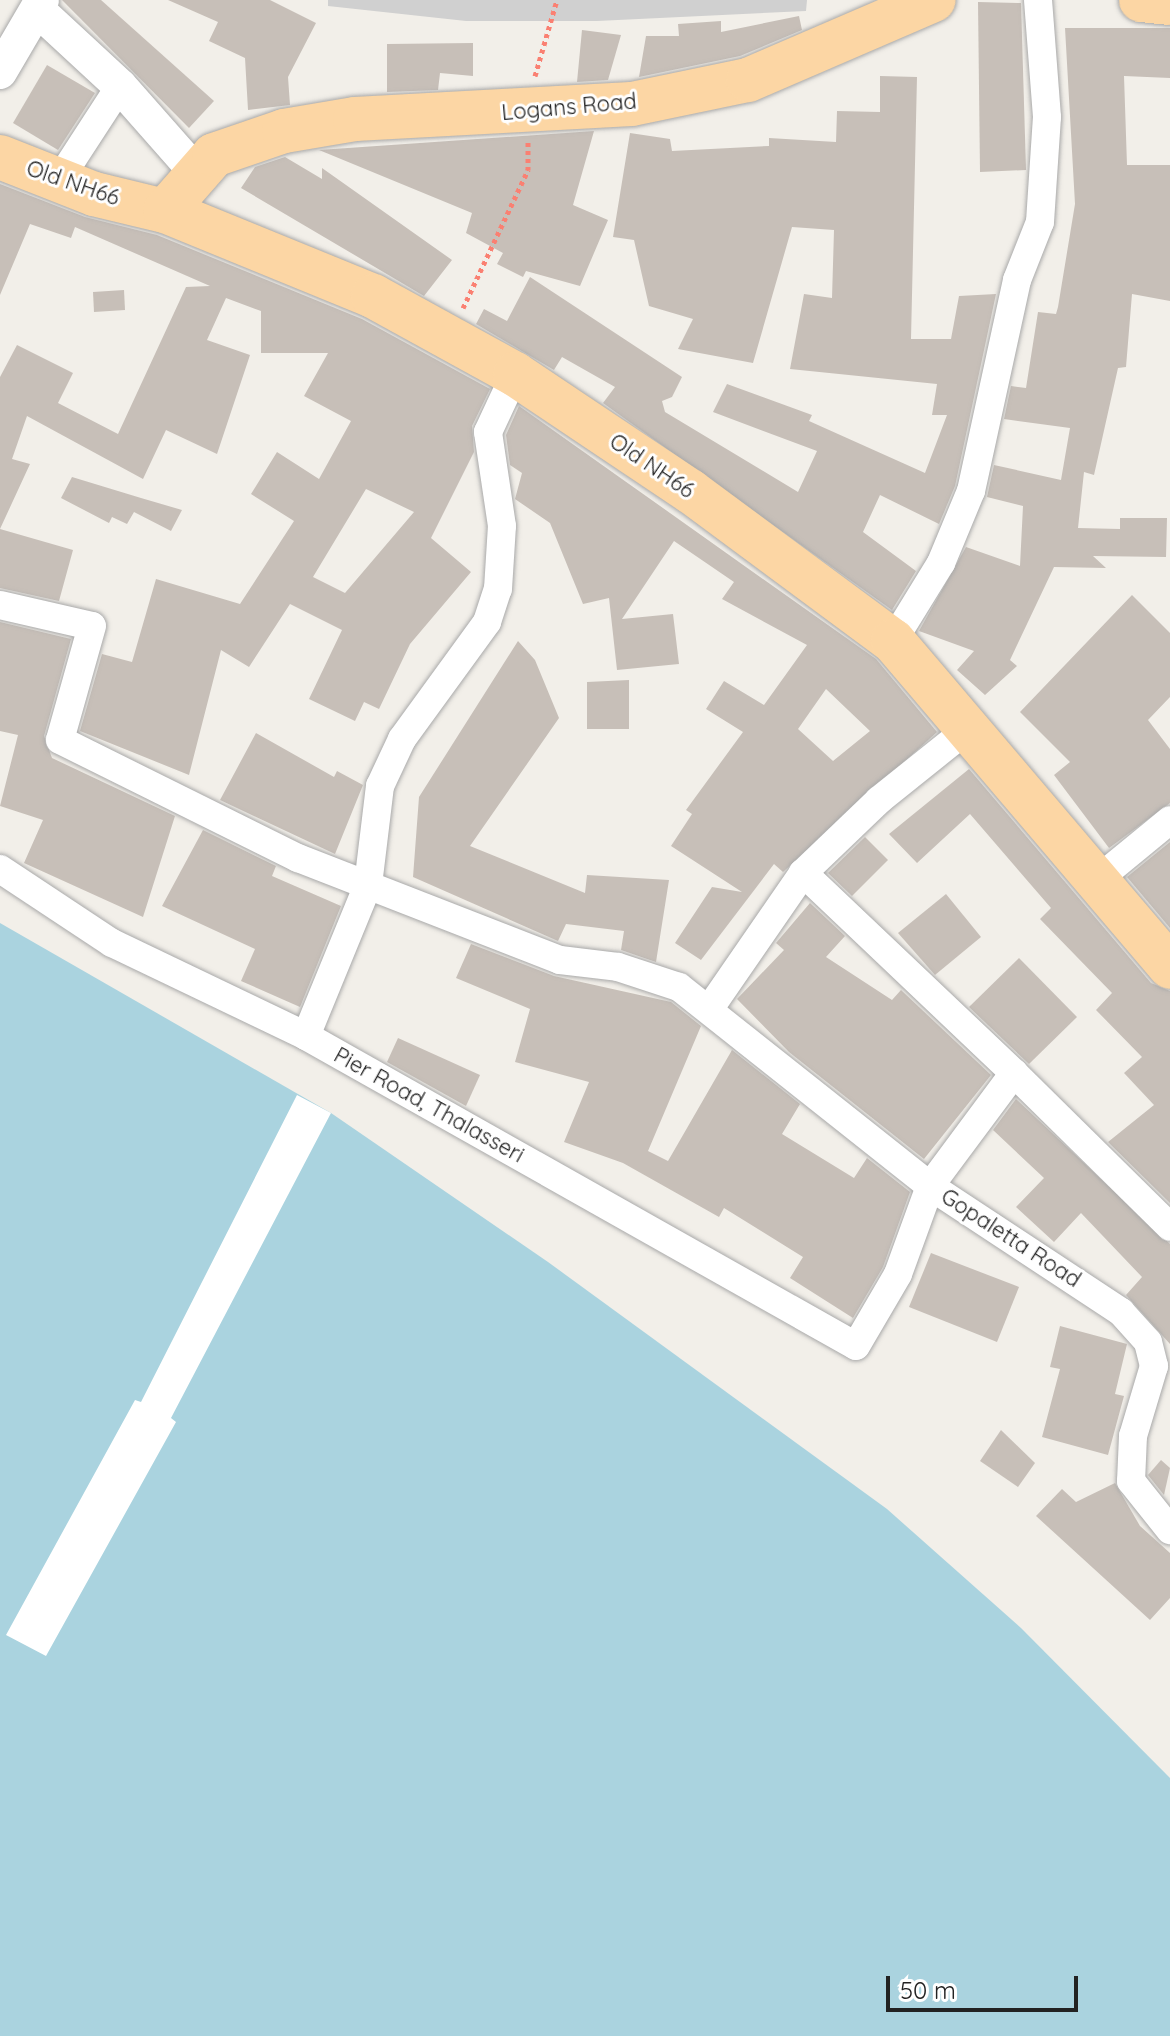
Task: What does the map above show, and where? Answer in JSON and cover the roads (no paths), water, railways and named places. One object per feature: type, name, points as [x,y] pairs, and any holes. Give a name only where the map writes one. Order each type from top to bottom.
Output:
[{"type":"main road","name":"Logans Road","points":[[165,211],[195,171],[214,155],[284,131],[355,119],[632,104],[748,80],[934,0]]},
{"type":"main road","points":[[1141,0],[1170,3]]},
{"type":"main road","name":"Old NH66","points":[[0,157],[59,180],[165,211],[373,296],[515,374],[893,641],[970,727],[1170,967]]},
{"type":"street","points":[[893,641],[941,563],[971,491],[1017,280],[1040,222],[1047,117],[1038,0]]},
{"type":"street","points":[[0,72],[41,6],[120,86],[195,171]]},
{"type":"street","points":[[59,180],[120,86]]},
{"type":"street","points":[[306,1036],[368,885],[380,786],[402,739],[487,622],[498,589],[502,526],[488,432],[515,374]]},
{"type":"street","name":"Gopaletta Road","points":[[0,605],[92,626],[60,740],[118,774],[368,885],[560,960],[618,967],[679,987],[710,1008],[930,1186],[1063,1269],[1148,1342],[1154,1366],[1129,1470],[1141,1500],[1170,1530]]},
{"type":"street","points":[[710,1008],[803,873],[879,800],[970,727]]},
{"type":"street","points":[[1097,880],[1170,820]]},
{"type":"street","name":"Pier Road, Thalasseri","points":[[0,869],[112,943],[306,1036],[856,1346],[898,1274],[930,1186]]},
{"type":"street","points":[[803,873],[1014,1073],[1170,1227]]},
{"type":"street","points":[[930,1186],[1014,1073]]},
{"type":"water","points":[[0,923],[331,1113],[548,1262],[887,1509],[1021,1628],[1170,1778],[1170,2036],[0,2036]]}]
